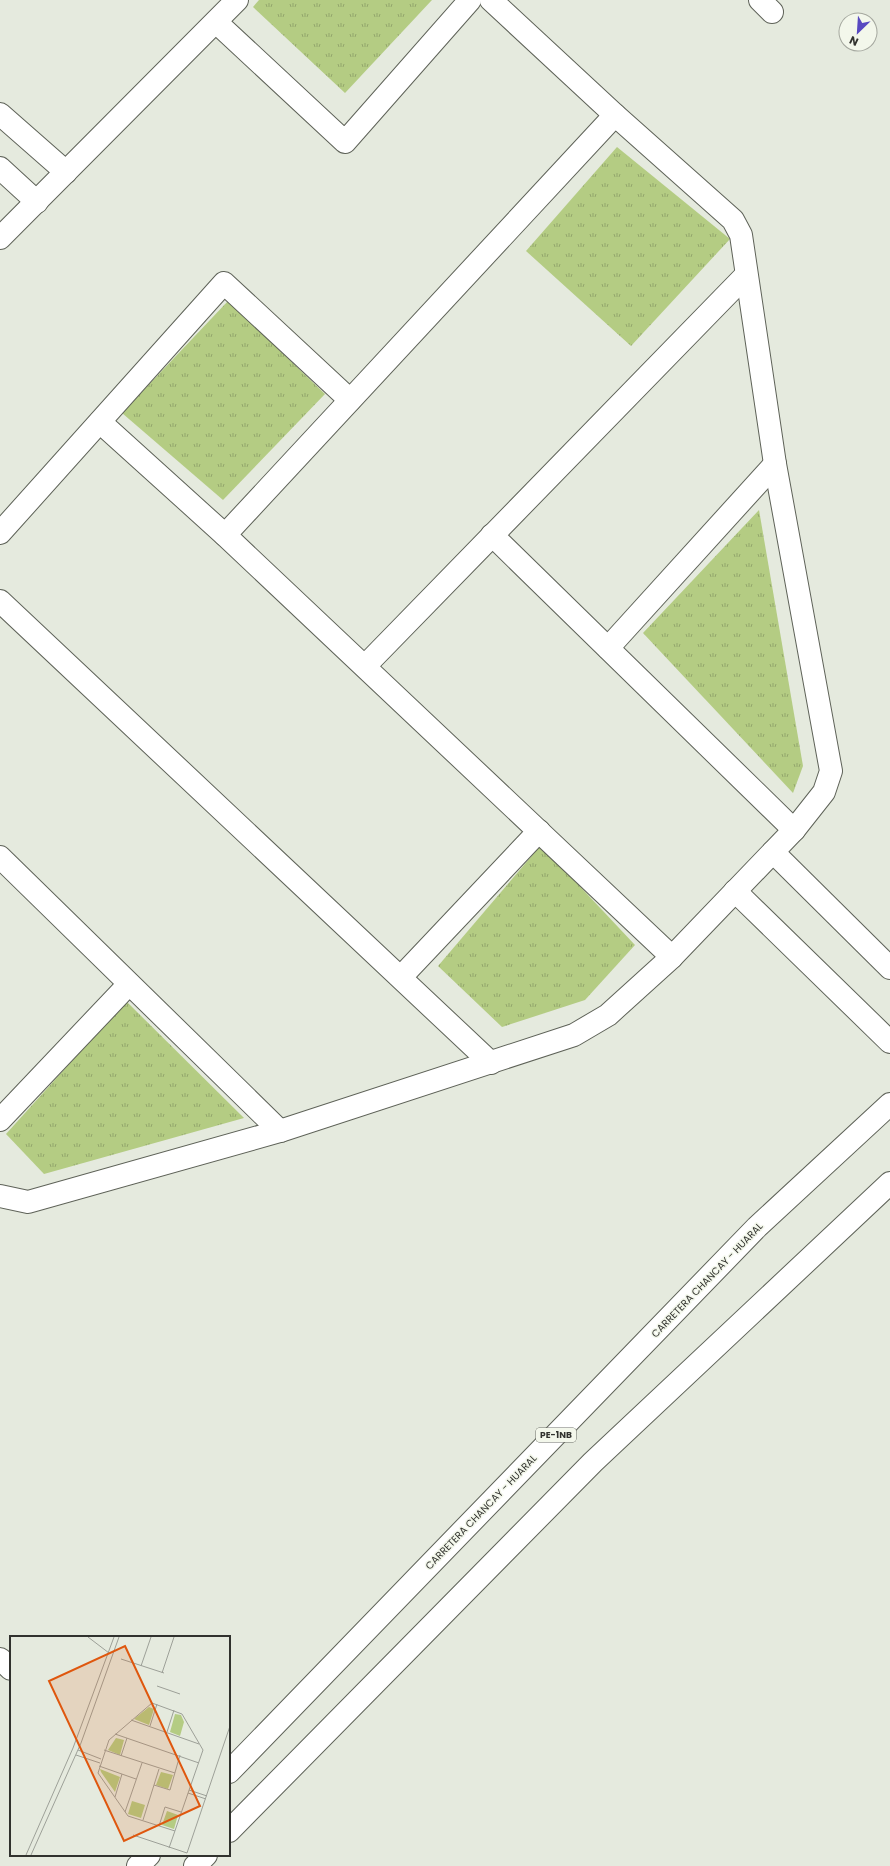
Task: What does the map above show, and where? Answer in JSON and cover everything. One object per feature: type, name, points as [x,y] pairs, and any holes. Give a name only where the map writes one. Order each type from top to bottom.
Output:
[{"type":"main road","points":[[0,238],[216,22],[236,0]]},
{"type":"main road","points":[[216,22],[345,142],[470,0]]},
{"type":"main road","points":[[0,1196],[28,1202],[280,1131],[574,1035],[608,1015],[672,957],[794,830],[824,792],[831,771],[775,464],[741,236],[733,220],[615,115],[492,0]]},
{"type":"main road","points":[[0,114],[66,172]]},
{"type":"main road","points":[[225,535],[615,115]]},
{"type":"main road","points":[[0,168],[36,202]]},
{"type":"main road","points":[[364,666],[746,274]]},
{"type":"main road","points":[[0,533],[224,283],[350,400]]},
{"type":"main road","points":[[100,422],[225,535],[672,957]]},
{"type":"main road","points":[[608,648],[775,464]]},
{"type":"main road","points":[[492,535],[794,830]]},
{"type":"main road","points":[[0,601],[491,1063]]},
{"type":"main road","points":[[401,977],[539,831]]},
{"type":"main road","points":[[773,852],[890,968]]},
{"type":"main road","points":[[0,857],[280,1131]]},
{"type":"main road","points":[[736,891],[890,1042]]},
{"type":"main road","points":[[0,1120],[129,984]]},
{"type":"main road","name":"CARRETERA CHANCAY - HUARAL","points":[[230,1771],[757,1227],[890,1104]]},
{"type":"main road","points":[[230,1829],[593,1462],[890,1183]]},
{"type":"main road","points":[[0,1659],[10,1668]]},
{"type":"main road","points":[[138,1866],[148,1856]]},
{"type":"main road","points":[[195,1866],[205,1856]]},
{"type":"green space","points":[[259,0],[432,0],[345,93],[253,7]]},
{"type":"green space","points":[[617,147],[730,239],[631,346],[526,251]]},
{"type":"green space","points":[[228,301],[325,394],[223,500],[122,413]]},
{"type":"green space","points":[[759,510],[803,766],[793,793],[643,633]]},
{"type":"green space","points":[[541,845],[635,945],[585,1000],[502,1027],[438,966]]},
{"type":"green space","points":[[126,1001],[244,1118],[44,1174],[6,1134]]}]
